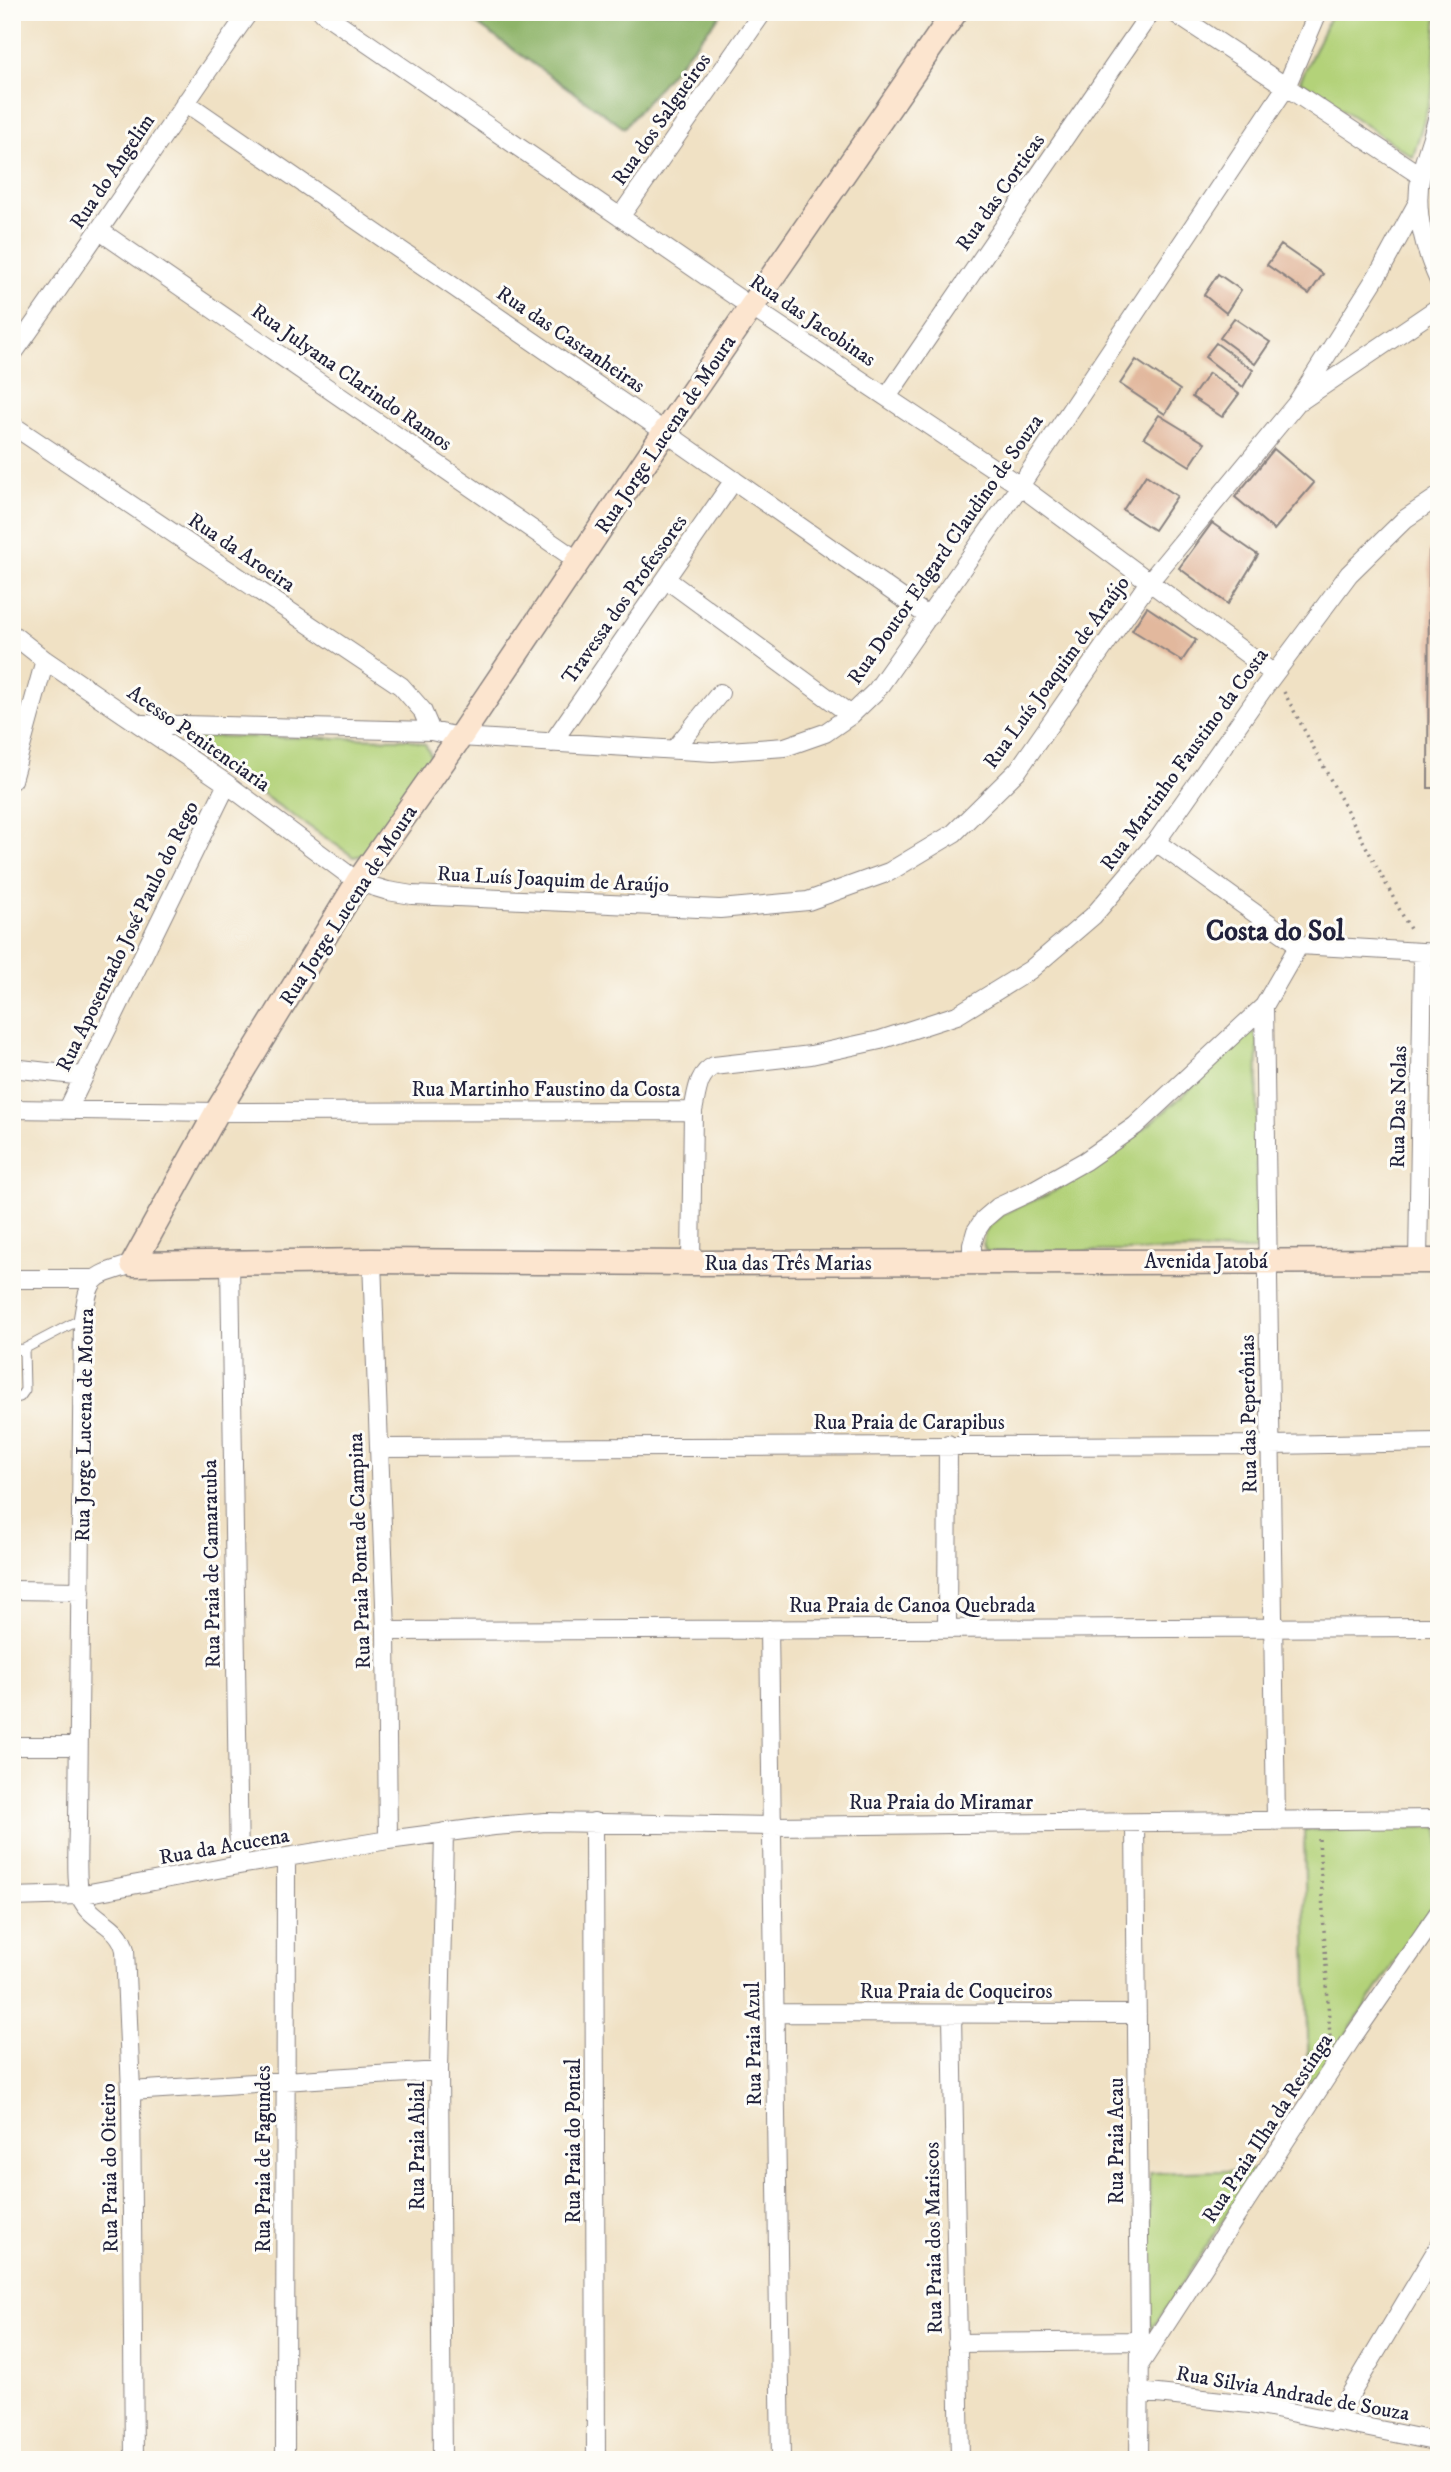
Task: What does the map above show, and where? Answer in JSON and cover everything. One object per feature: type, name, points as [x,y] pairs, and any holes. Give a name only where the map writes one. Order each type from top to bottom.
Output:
[{"type":"street","name":"Rua do Angelim","points":[[12,355],[100,231],[248,12]]},
{"type":"street","name":"Rua das Jacobinas","points":[[322,12],[751,307],[1020,486],[1273,674]]},
{"type":"street","name":"Rua dos Salgueiros","points":[[620,218],[763,12]]},
{"type":"street","name":"Rua Jorge Lucena de Moura","points":[[79,1895],[83,1318],[88,1289],[93,1279],[102,1274],[133,1264],[217,1112],[358,882],[955,12]]},
{"type":"street","name":"Rua das Corticas","points":[[887,397],[1151,12]]},
{"type":"street","points":[[1173,12],[1421,176]]},
{"type":"street","name":"Rua Doutor Edgard Claudino de Souza","points":[[142,724],[431,731],[460,737],[713,752],[785,747],[825,733],[851,715],[876,691],[1020,486],[1286,87],[1318,12]]},
{"type":"street","name":"Rua das Castanheiras","points":[[185,102],[929,617]]},
{"type":"street","points":[[1439,110],[1421,176],[1418,202],[1421,229],[1430,262],[1439,281]]},
{"type":"street","name":"Rua Luís Joaquim de Araújo","points":[[358,882],[412,895],[720,909],[808,901],[889,872],[954,833],[1018,770],[1149,582],[1296,404],[1382,268],[1418,202]]},
{"type":"street","name":"Rua Julyana Clarindo Ramos","points":[[100,231],[578,561]]},
{"type":"street","points":[[1296,404],[1439,307]]},
{"type":"street","name":"Rua da Aroeira","points":[[12,425],[401,686],[422,710],[431,731]]},
{"type":"street","name":"Travessa dos Professores","points":[[552,743],[734,480]]},
{"type":"street","name":"Rua Martinho Faustino da Costa","points":[[12,1110],[693,1111],[702,1076],[714,1066],[811,1055],[880,1040],[957,1015],[1030,970],[1093,916],[1156,842],[1273,674],[1349,574],[1405,519],[1439,496]]},
{"type":"street","points":[[666,579],[851,715]]},
{"type":"street","name":"Acesso Penitenciaria","points":[[12,634],[45,660],[227,784],[358,882]]},
{"type":"street","points":[[12,780],[45,660]]},
{"type":"street","points":[[674,750],[720,693]]},
{"type":"street","name":"Rua Aposentado José Paulo do Rego","points":[[68,1109],[227,784]]},
{"type":"street","points":[[1156,842],[1299,945],[1431,953]]},
{"type":"street","points":[[972,1263],[972,1245],[976,1231],[984,1219],[998,1207],[1085,1161],[1135,1126],[1264,1006],[1299,945]]},
{"type":"street","name":"Rua Das Nolas","points":[[1428,1261],[1431,953]]},
{"type":"street","name":"Rua das Peperônias","points":[[1264,1006],[1276,1821]]},
{"type":"street","points":[[12,1068],[83,1076]]},
{"type":"street","points":[[691,1263],[693,1111]]},
{"type":"street","name":"Rua das Três Marias","points":[[133,1264],[372,1261],[972,1263]]},
{"type":"street","name":"Rua Praia Ponta de Campina","points":[[372,1261],[386,1631],[388,1840]]},
{"type":"street","name":"Avenida Jatobá","points":[[972,1263],[1428,1261]]},
{"type":"street","name":"Rua Praia de Camaratuba","points":[[230,1262],[239,1865]]},
{"type":"street","points":[[12,1279],[93,1279]]},
{"type":"street","name":"Rua Praia de Carapibus","points":[[379,1448],[1439,1442]]},
{"type":"street","points":[[947,1628],[948,1444]]},
{"type":"street","points":[[12,1590],[81,1591]]},
{"type":"street","name":"Rua Praia de Canoa Quebrada","points":[[386,1631],[1439,1627]]},
{"type":"street","name":"Rua Praia Azul","points":[[769,1629],[781,2460]]},
{"type":"street","points":[[12,1746],[78,1746]]},
{"type":"street","name":"Rua Praia do Miramar","points":[[444,1832],[546,1822],[773,1826],[1439,1819]]},
{"type":"street","name":"Rua Praia do Pontal","points":[[594,1822],[596,2460]]},
{"type":"street","name":"Rua Praia Acau","points":[[1135,1823],[1139,2460]]},
{"type":"street","name":"Rua da Acucena","points":[[12,1897],[79,1895],[239,1865],[444,1832]]},
{"type":"street","name":"Rua Praia Abial","points":[[442,2460],[439,2071],[444,1832]]},
{"type":"street","name":"Rua Praia de Fagundes","points":[[285,2460],[286,1858]]},
{"type":"street","name":"Rua Praia do Oiteiro","points":[[79,1895],[88,1910],[115,1929],[122,1938],[125,1950],[131,2091],[134,2460]]},
{"type":"street","name":"Rua Praia Ilha da Restinga","points":[[1140,2365],[1331,2071],[1437,1914]]},
{"type":"street","name":"Rua Praia de Coqueiros","points":[[775,2013],[1138,2014]]},
{"type":"street","name":"Rua Praia dos Mariscos","points":[[952,2015],[960,2460]]},
{"type":"street","points":[[131,2091],[439,2071]]},
{"type":"street","points":[[1334,2422],[1439,2246]]},
{"type":"street","points":[[957,2343],[1140,2341]]},
{"type":"street","name":"Rua Silvia Andrade de Souza","points":[[1139,2392],[1237,2402],[1437,2439]]},
{"type":"lane","points":[[12,1350],[24,1349],[83,1318]]},
{"type":"lane","points":[[12,1399],[20,1397],[25,1390],[24,1349]]},
{"type":"path","points":[[1273,674],[1431,953]]},
{"type":"path","points":[[1318,1820],[1331,2071]]},
{"type":"green space","points":[[460,12],[723,12],[624,128]]},
{"type":"green space","points":[[1332,12],[1437,12],[1432,93],[1413,157],[1300,81]]},
{"type":"green space","points":[[185,736],[408,739],[425,744],[431,755],[430,761],[363,855],[354,857],[185,742]]},
{"type":"green space","points":[[1250,1031],[1255,1033],[1258,1039],[1256,1250],[987,1252],[983,1241],[985,1234],[997,1219],[1049,1194],[1112,1153],[1173,1104]]},
{"type":"green space","points":[[1439,1827],[1439,1896],[1309,2090],[1304,1830]]},
{"type":"green space","points":[[1256,2170],[1151,2331],[1149,2173]]},
{"type":"building","points":[[1281,245],[1323,274],[1309,294],[1267,265]]},
{"type":"building","points":[[1218,274],[1241,290],[1226,313],[1204,295]]},
{"type":"building","points":[[1234,318],[1270,342],[1255,364],[1220,338]]},
{"type":"building","points":[[1216,343],[1253,370],[1243,387],[1205,357]]},
{"type":"building","points":[[1136,360],[1180,390],[1165,414],[1120,384]]},
{"type":"building","points":[[1209,373],[1239,394],[1222,417],[1192,397]]},
{"type":"building","points":[[1159,415],[1205,443],[1190,466],[1144,437]]},
{"type":"building","points":[[1274,449],[1314,483],[1274,530],[1235,497]]},
{"type":"building","points":[[1146,475],[1177,496],[1154,530],[1123,510]]},
{"type":"building","points":[[1212,523],[1258,555],[1228,604],[1179,568]]},
{"type":"building","points":[[1439,545],[1439,788],[1428,788],[1429,551]]},
{"type":"building","points":[[1147,607],[1196,640],[1182,661],[1132,630]]},
{"type":"district","name":"Costa do Sol","points":[[1275,930]]}]
